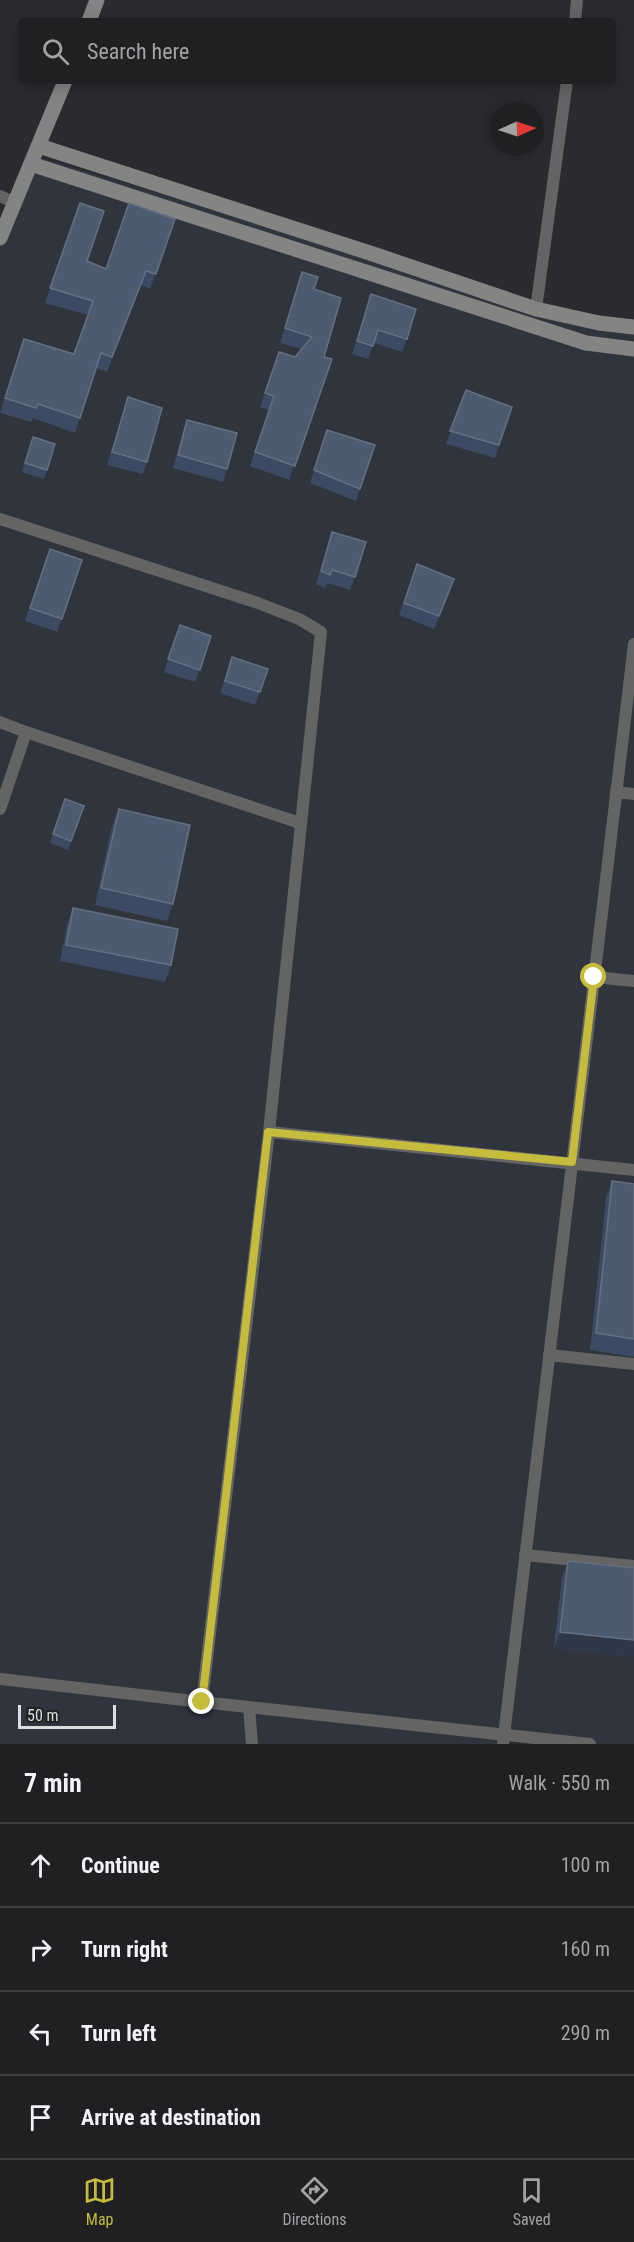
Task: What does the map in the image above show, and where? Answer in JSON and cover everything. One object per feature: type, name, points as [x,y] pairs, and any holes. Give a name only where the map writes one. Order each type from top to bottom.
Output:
[{"type":"street","points":[[90,18],[98,0]]},
{"type":"street","points":[[575,18],[578,0]]},
{"type":"street","points":[[0,238],[64,84]]},
{"type":"street","points":[[536,309],[567,84]]},
{"type":"street","points":[[39,146],[536,309],[599,323],[634,327]]},
{"type":"street","points":[[32,164],[586,343],[634,349]]},
{"type":"street","points":[[0,196],[15,202]]},
{"type":"street","points":[[0,519],[258,603],[299,619],[321,632],[268,1132],[202,1702]]},
{"type":"street","points":[[503,1739],[634,644]]},
{"type":"street","points":[[0,722],[300,823]]},
{"type":"street","points":[[0,809],[26,732]]},
{"type":"street","points":[[616,792],[634,794]]},
{"type":"street","points":[[594,977],[634,981]]},
{"type":"street","points":[[268,1132],[634,1170]]},
{"type":"street","points":[[549,1355],[634,1364]]},
{"type":"street","points":[[525,1555],[634,1566]]},
{"type":"street","points":[[0,1679],[503,1739],[590,1744]]},
{"type":"street","points":[[249,1707],[252,1744]]},
{"type":"shaded area","points":[[35,156],[551,311],[634,325],[634,1744],[590,1744],[504,1734],[502,1744],[0,1744],[0,238]]},
{"type":"building","points":[[80,203],[104,211],[87,261],[106,269],[129,203],[175,219],[156,274],[146,271],[112,357],[101,353],[80,418],[38,404],[36,408],[5,398],[24,339],[74,354],[93,301],[50,288]]},
{"type":"building","points":[[302,272],[318,277],[314,289],[341,298],[324,357],[332,359],[295,466],[255,452],[274,396],[265,393],[279,352],[295,357],[312,337],[285,328]]},
{"type":"building","points":[[371,294],[416,309],[407,339],[378,330],[373,346],[357,341]]},
{"type":"building","points":[[466,390],[512,407],[499,445],[450,431]]},
{"type":"building","points":[[128,397],[162,408],[147,462],[112,452]]},
{"type":"building","points":[[187,420],[237,433],[227,469],[178,455]]},
{"type":"building","points":[[327,430],[375,445],[360,489],[314,470]]},
{"type":"building","points":[[33,437],[55,444],[47,470],[25,463]]},
{"type":"building","points":[[332,532],[366,542],[355,577],[332,570],[330,575],[321,571]]},
{"type":"building","points":[[50,549],[82,560],[62,619],[30,608]]},
{"type":"building","points":[[417,564],[454,579],[439,616],[404,603]]},
{"type":"building","points":[[180,625],[211,636],[200,670],[168,659]]},
{"type":"building","points":[[232,657],[268,669],[260,692],[225,681]]},
{"type":"building","points":[[65,799],[84,806],[71,841],[53,834]]},
{"type":"building","points":[[119,809],[190,825],[173,904],[101,888]]},
{"type":"building","points":[[73,908],[178,929],[171,965],[66,945]]},
{"type":"building","points":[[612,1181],[634,1184],[634,1339],[596,1333]]},
{"type":"building","points":[[568,1561],[634,1568],[634,1640],[560,1632]]},
{"type":"route","points":[[202,1702],[268,1132],[572,1162],[594,977]]}]
